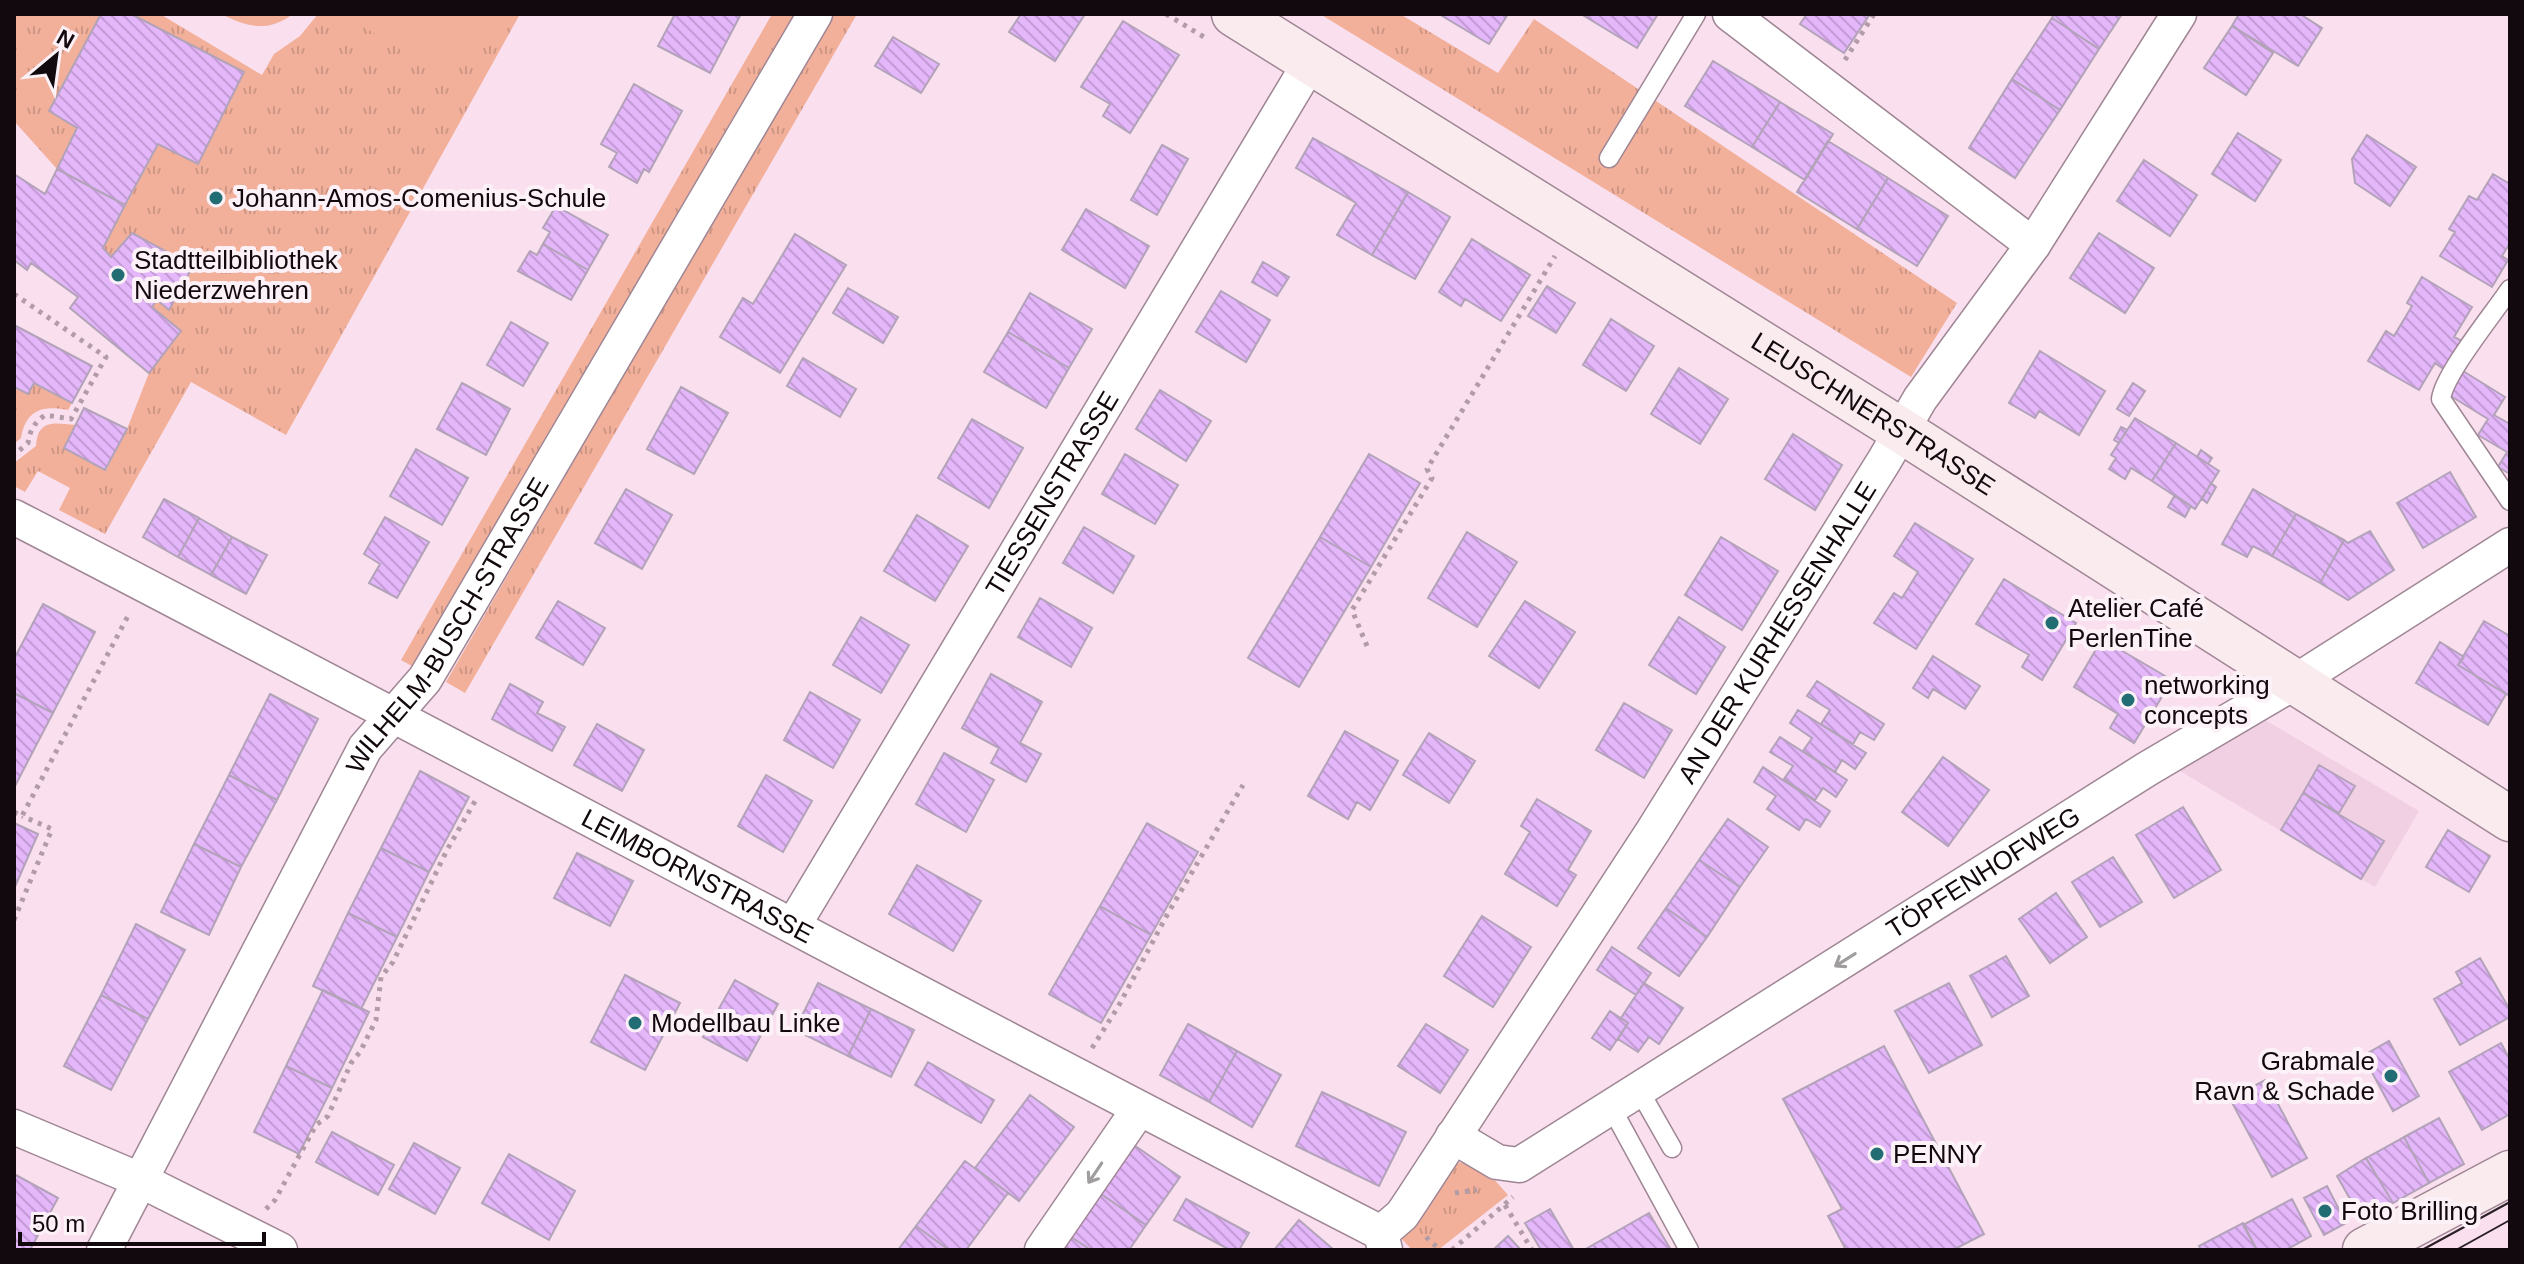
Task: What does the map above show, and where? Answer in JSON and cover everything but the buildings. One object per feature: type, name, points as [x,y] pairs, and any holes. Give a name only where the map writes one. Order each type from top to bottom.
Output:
[{"type":"main road","name":"LEUSCHNERSTRASSE","points":[[1234,14],[1902,431],[2510,819]]},
{"type":"main road","points":[[2365,1250],[2510,1173]]},
{"type":"street","name":"WILHELM-BUSCH-STRASSE","points":[[104,1250],[365,748],[425,679],[815,14]]},
{"type":"street","points":[[1730,14],[2033,245]]},
{"type":"street","name":"AN DER KURHESSENHALLE","points":[[1383,1241],[1653,831],[1920,399],[2033,245],[2179,14]]},
{"type":"street","name":"TIESSENSTRASSE","points":[[793,926],[1311,61]]},
{"type":"street","name":"LEIMBORNSTRASSE","points":[[14,517],[495,767],[1383,1241]]},
{"type":"street","name":"TÖPFENHOFWEG","points":[[1453,1136],[1497,1162],[1519,1165],[2147,769],[2295,682],[2510,545]]},
{"type":"street","points":[[1042,1250],[1139,1109]]},
{"type":"street","points":[[14,1127],[140,1180],[265,1243]]},
{"type":"lane","points":[[1609,158],[1696,14]]},
{"type":"lane","points":[[2510,289],[2458,364],[2442,390],[2441,399],[2510,501]]},
{"type":"lane","points":[[1639,1090],[1672,1148]]},
{"type":"lane","points":[[1611,1107],[1689,1250]]},
{"type":"path","points":[[1827,88],[1874,14]]},
{"type":"path","points":[[1367,646],[1352,610],[1432,478],[1427,469],[1555,255]]},
{"type":"path","points":[[14,294],[106,357],[71,419],[45,415],[30,431],[28,443],[14,455]]},
{"type":"path","points":[[22,816],[145,584]]},
{"type":"path","points":[[265,1243],[266,1208],[275,1200],[316,1125],[328,1116],[351,1063],[376,1020],[381,977],[393,962],[447,850],[495,767]]},
{"type":"path","points":[[1076,1075],[1118,1007],[1167,915],[1243,785]]},
{"type":"path","points":[[14,812],[52,829],[14,920]]},
{"type":"path","points":[[1442,1194],[1486,1189]]},
{"type":"path","points":[[1452,1250],[1517,1194]]},
{"type":"path","points":[[1505,1205],[1532,1250]]},
{"type":"shaded area","points":[[2260,717],[2419,811],[2375,887],[2180,771]]},
{"type":"green space","points":[[14,14],[101,14],[49,111],[77,128],[57,169],[14,121]]},
{"type":"green space","points":[[131,14],[160,14],[262,75],[274,54],[300,36],[318,14],[520,14],[286,435],[191,382],[105,534],[59,510],[70,488],[38,471],[25,492],[14,486],[14,463],[36,446],[37,437],[44,427],[75,425],[64,448],[106,470],[127,429],[149,373],[181,331],[152,307],[157,300],[169,309],[193,266],[132,233],[111,257],[103,248],[158,144],[198,164],[244,72]]},
{"type":"green space","points":[[221,14],[293,14],[275,24],[257,26]]},
{"type":"green space","points":[[342,14],[489,14],[451,80]]},
{"type":"green space","points":[[772,14],[796,14],[419,670],[401,660]]},
{"type":"green space","points":[[832,14],[857,14],[465,693],[446,682]]},
{"type":"green space","points":[[1320,14],[1400,14],[1498,73],[1534,19],[1957,303],[1911,377]]},
{"type":"green space","points":[[34,383],[72,403],[68,410],[43,409],[31,416],[21,438],[14,444],[14,387],[28,394]]},
{"type":"green space","points":[[1469,1162],[1484,1168],[1508,1195],[1438,1250],[1412,1250],[1400,1237],[1456,1163]]},
{"type":"tram line","points":[[2422,1250],[2510,1202]]},
{"type":"tram line","points":[[2456,1250],[2510,1220]]},
{"type":"place","name":"Johann-Amos-Comenius-Schule","points":[[216,198]]},
{"type":"place","name":"Stadtteilbibliothek Niederzwehren","points":[[118,275]]},
{"type":"place","name":"Atelier Café PerlenTine","points":[[2052,623]]},
{"type":"place","name":"networking concepts","points":[[2128,700]]},
{"type":"place","name":"Modellbau Linke","points":[[635,1023]]},
{"type":"place","name":"Grabmale Ravn & Schade","points":[[2391,1076]]},
{"type":"place","name":"PENNY","points":[[1877,1154]]},
{"type":"place","name":"Foto Brilling","points":[[2325,1211]]}]
